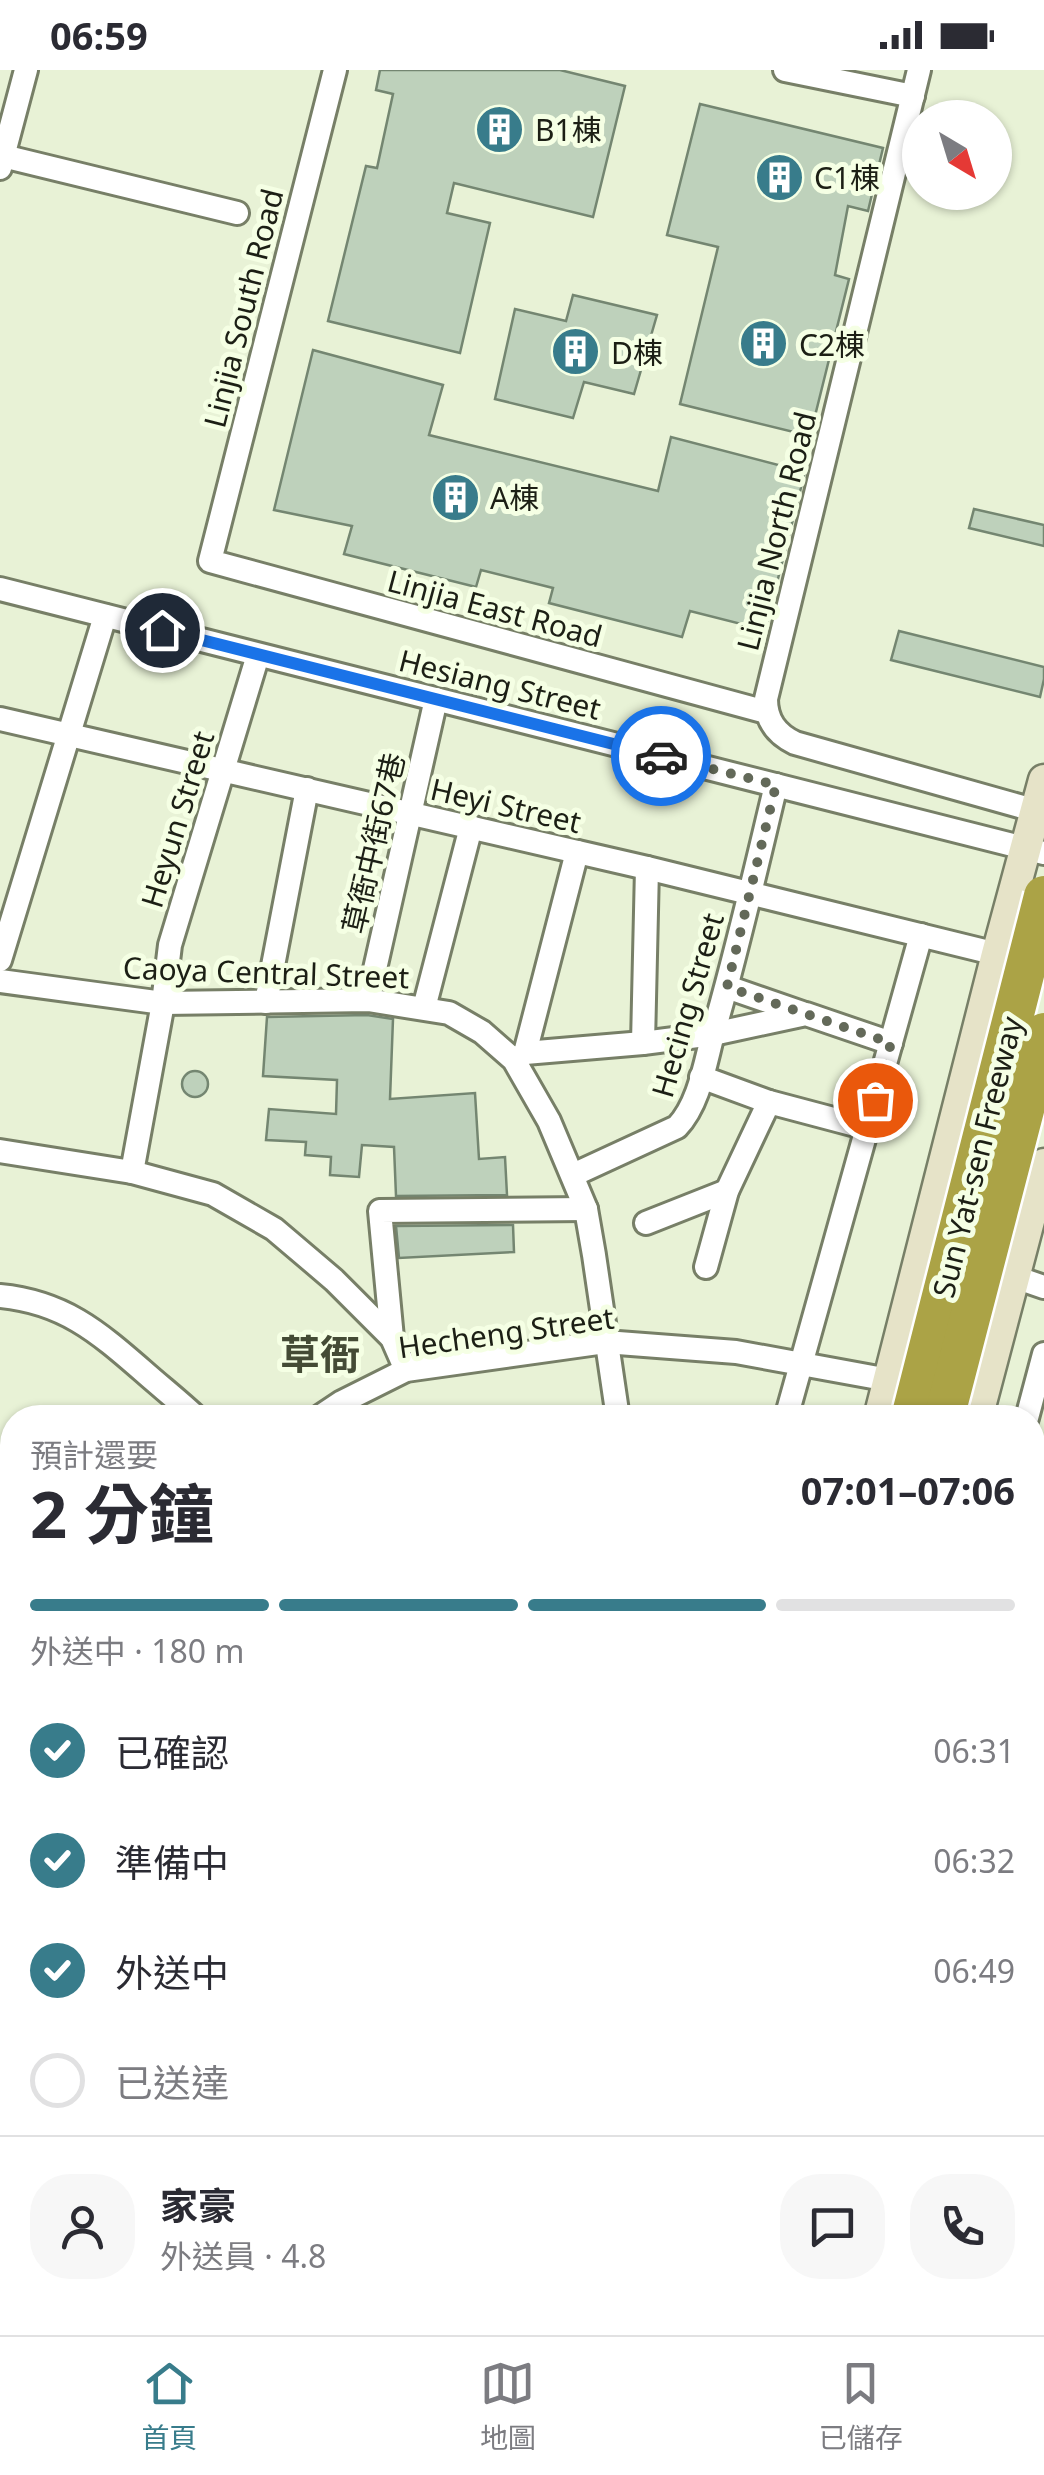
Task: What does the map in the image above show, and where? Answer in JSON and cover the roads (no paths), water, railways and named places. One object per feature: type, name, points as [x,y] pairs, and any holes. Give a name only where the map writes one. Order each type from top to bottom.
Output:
[{"type":"highway","name":"Sun Yat-sen Freeway","points":[[914,1405],[1044,896]]},
{"type":"highway","name":"Sun Yat-sen Freeway","points":[[947,1405],[1044,1033]]},
{"type":"street","points":[[26,70],[2,162],[237,213]]},
{"type":"street","name":"Linjia South Road","points":[[210,562],[335,70]]},
{"type":"street","points":[[785,70],[912,96]]},
{"type":"street","name":"Linjia North Road","points":[[766,712],[766,699],[919,70]]},
{"type":"street","name":"Linjia East Road","points":[[210,562],[766,712]]},
{"type":"street","name":"Hesiang Street","points":[[1,594],[106,616],[1035,850]]},
{"type":"street","points":[[0,960],[106,616]]},
{"type":"street","name":"Heyun Street","points":[[132,1172],[170,944],[258,654]]},
{"type":"street","name":"草衙中街67巷","points":[[368,1000],[436,699]]},
{"type":"street","points":[[766,712],[782,737],[795,743],[1040,812]]},
{"type":"street","name":"Heyi Street","points":[[0,718],[647,868],[997,954]]},
{"type":"street","points":[[882,1405],[997,954],[1035,850],[1044,780]]},
{"type":"street","name":"Hecing Street","points":[[573,1175],[677,1127],[687,1117],[727,987],[776,785]]},
{"type":"street","points":[[266,1002],[307,789]]},
{"type":"street","points":[[424,1008],[470,827]]},
{"type":"street","points":[[577,852],[520,1056],[713,1034],[806,1014]]},
{"type":"street","points":[[643,1043],[647,868]]},
{"type":"street","points":[[790,1405],[921,935]]},
{"type":"street","name":"Caoya Central Street","points":[[0,981],[163,1004],[368,1000],[424,1008],[448,1013],[520,1056],[586,1209],[616,1405]]},
{"type":"street","points":[[727,987],[891,1043]]},
{"type":"street","points":[[701,1077],[768,1102],[867,1128]]},
{"type":"street","points":[[706,1267],[727,1191],[768,1102]]},
{"type":"street","points":[[0,1151],[132,1172],[213,1194],[274,1230],[334,1280],[392,1338]]},
{"type":"street","points":[[982,1405],[1030,1282],[1044,1164]]},
{"type":"street","points":[[646,1223],[727,1191]]},
{"type":"street","points":[[406,1370],[392,1338],[380,1211],[586,1209]]},
{"type":"street","points":[[924,1244],[1030,1282]]},
{"type":"street","points":[[0,1296],[47,1305],[76,1318],[181,1405]]},
{"type":"street","name":"Hecheng Street","points":[[352,1405],[406,1370],[606,1342],[736,1352],[889,1380]]},
{"type":"street","points":[[1030,1405],[1044,1354]]},
{"type":"place","name":"B1棟","points":[[500,129]]},
{"type":"place","name":"C1棟","points":[[779,177]]},
{"type":"place","name":"C2棟","points":[[764,344]]},
{"type":"place","name":"D棟","points":[[576,352]]},
{"type":"place","name":"A棟","points":[[455,497]]},
{"type":"district","name":"草衙","points":[[320,1353]]}]
